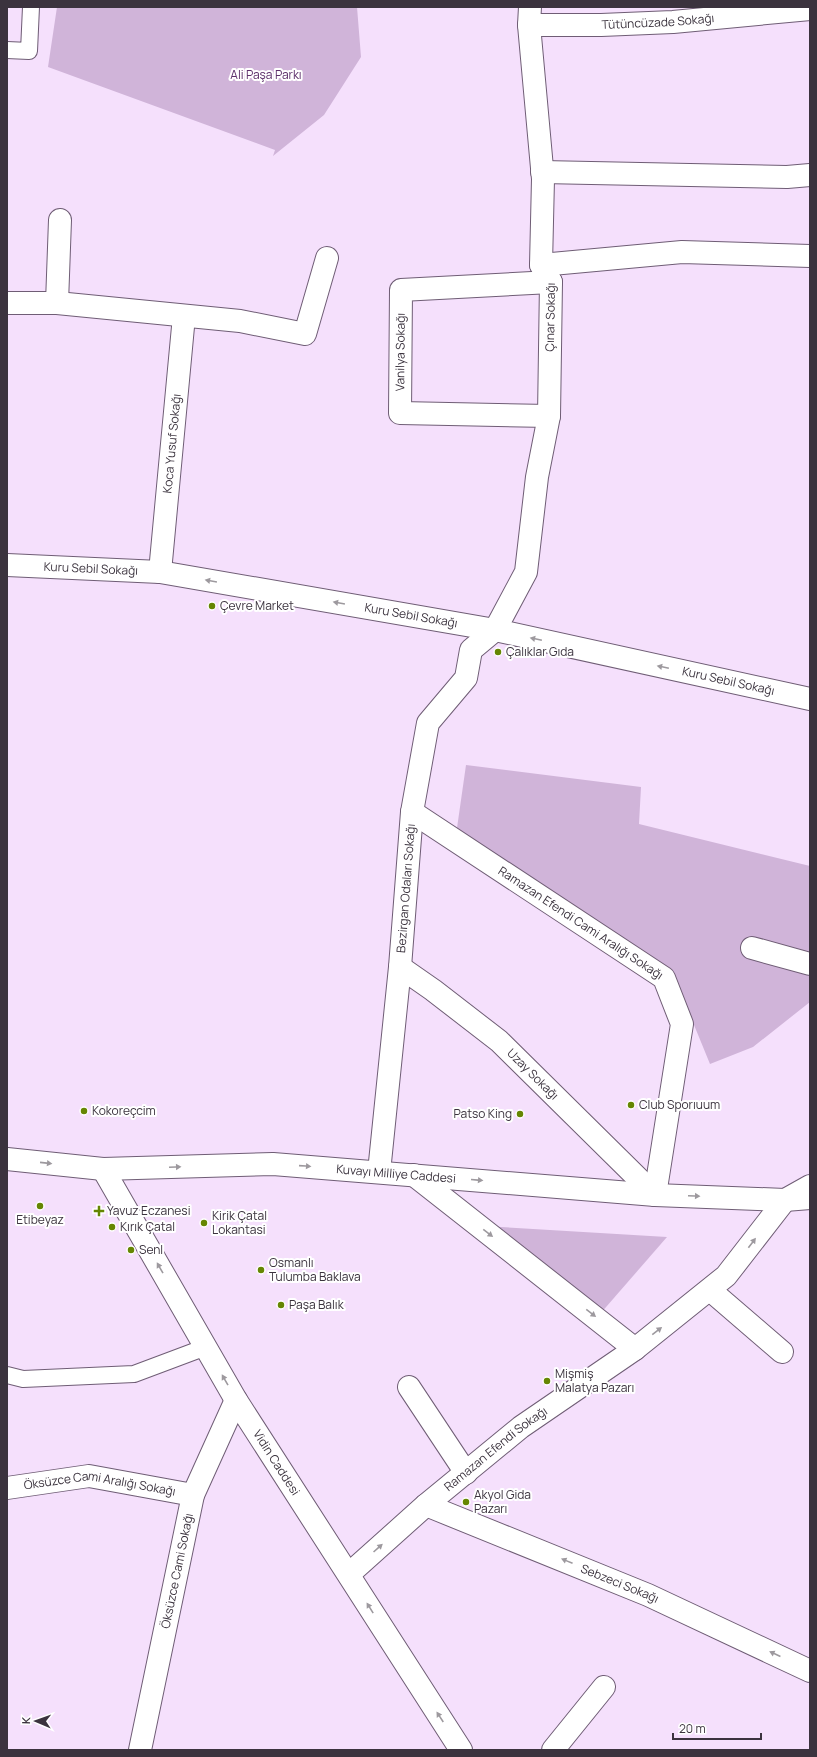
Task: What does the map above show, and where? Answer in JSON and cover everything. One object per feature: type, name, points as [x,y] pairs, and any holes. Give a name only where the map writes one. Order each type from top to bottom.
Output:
[{"type":"street","name":"Tütüncüzade Sokağı","points":[[530,16],[601,25],[673,22],[810,9]]},
{"type":"street","points":[[530,16],[542,172],[546,274]]},
{"type":"street","points":[[542,172],[779,177],[810,175]]},
{"type":"street","points":[[57,304],[60,220]]},
{"type":"street","name":"Çınar Sokağı","points":[[495,630],[526,572],[538,477],[549,416],[546,274],[682,252],[810,256]]},
{"type":"street","points":[[7,303],[57,304],[240,321],[305,334],[327,258]]},
{"type":"street","name":"Vanilya Sokağı","points":[[546,274],[401,290],[400,413],[549,416]]},
{"type":"street","name":"Koca Yusuf Sokağı","points":[[160,572],[184,316]]},
{"type":"street","name":"Kuru Sebil Sokağı","points":[[7,565],[160,572],[495,630],[810,699]]},
{"type":"street","name":"Bezirgan Odaları Sokağı","points":[[379,1172],[400,967],[412,812],[428,724],[466,678],[471,650],[495,630]]},
{"type":"street","name":"Ramazan Efendi Cami Aralığı Sokağı","points":[[412,812],[664,978],[682,1024],[655,1194]]},
{"type":"street","points":[[752,948],[810,964]]},
{"type":"street","name":"Uzay Sokağı","points":[[400,967],[433,990],[499,1041],[655,1194]]},
{"type":"street","name":"Kuvayı Milliye Caddesi","points":[[7,1159],[103,1169],[273,1164],[655,1194],[785,1200],[810,1198]]},
{"type":"street","name":"Vidin Caddesi","points":[[103,1169],[236,1400],[461,1750]]},
{"type":"street","points":[[414,1175],[635,1348]]},
{"type":"street","points":[[785,1200],[810,1186]]},
{"type":"street","name":"Ramazan Efendi Sokağı","points":[[349,1574],[426,1505],[522,1427],[635,1348],[710,1290],[726,1276],[785,1200]]},
{"type":"street","points":[[710,1290],[782,1352]]},
{"type":"street","points":[[409,1387],[466,1473]]},
{"type":"street","name":"Öksüzce Cami Sokağı","points":[[140,1750],[193,1495],[236,1400]]},
{"type":"street","name":"Öksüzce Cami Aralığı Sokağı","points":[[7,1488],[89,1476],[193,1495]]},
{"type":"street","name":"Sebzeci Sokağı","points":[[426,1505],[648,1595],[810,1671]]},
{"type":"street","points":[[552,1750],[604,1687]]},
{"type":"lane","points":[[7,50],[29,51],[31,7]]},
{"type":"lane","points":[[7,1375],[23,1379],[134,1374],[206,1347]]},
{"type":"green space","name":"Ali Paşa Parkı","points":[[57,7],[357,7],[361,57],[324,115],[273,156],[275,150],[48,67]]},
{"type":"green space","points":[[466,765],[641,787],[639,824],[810,866],[810,1002],[753,1047],[710,1064],[674,976],[456,835]]},
{"type":"green space","points":[[484,1226],[667,1237],[600,1314]]},
{"type":"place","name":"Çevre Market","points":[[212,606]]},
{"type":"place","name":"Çalıklar Gıda","points":[[498,652]]},
{"type":"place","name":"Club Sporıuum","points":[[631,1105]]},
{"type":"place","name":"Kokoreçcim","points":[[84,1111]]},
{"type":"place","name":"Patso King","points":[[520,1114]]},
{"type":"place","name":"Etibeyaz","points":[[40,1206]]},
{"type":"place","name":"Yavuz Eczanesi","points":[[99,1211]]},
{"type":"place","name":"Kirik Çatal Lokantasi","points":[[204,1223]]},
{"type":"place","name":"Kırık Çatal","points":[[112,1227]]},
{"type":"place","name":"Senl","points":[[131,1250]]},
{"type":"place","name":"Osmanlı Tulumba Baklava","points":[[261,1270]]},
{"type":"place","name":"Paşa Balık","points":[[281,1305]]},
{"type":"place","name":"Mişmiş Malatya Pazarı","points":[[547,1381]]},
{"type":"place","name":"Akyol Gida Pazarı","points":[[466,1502]]}]
